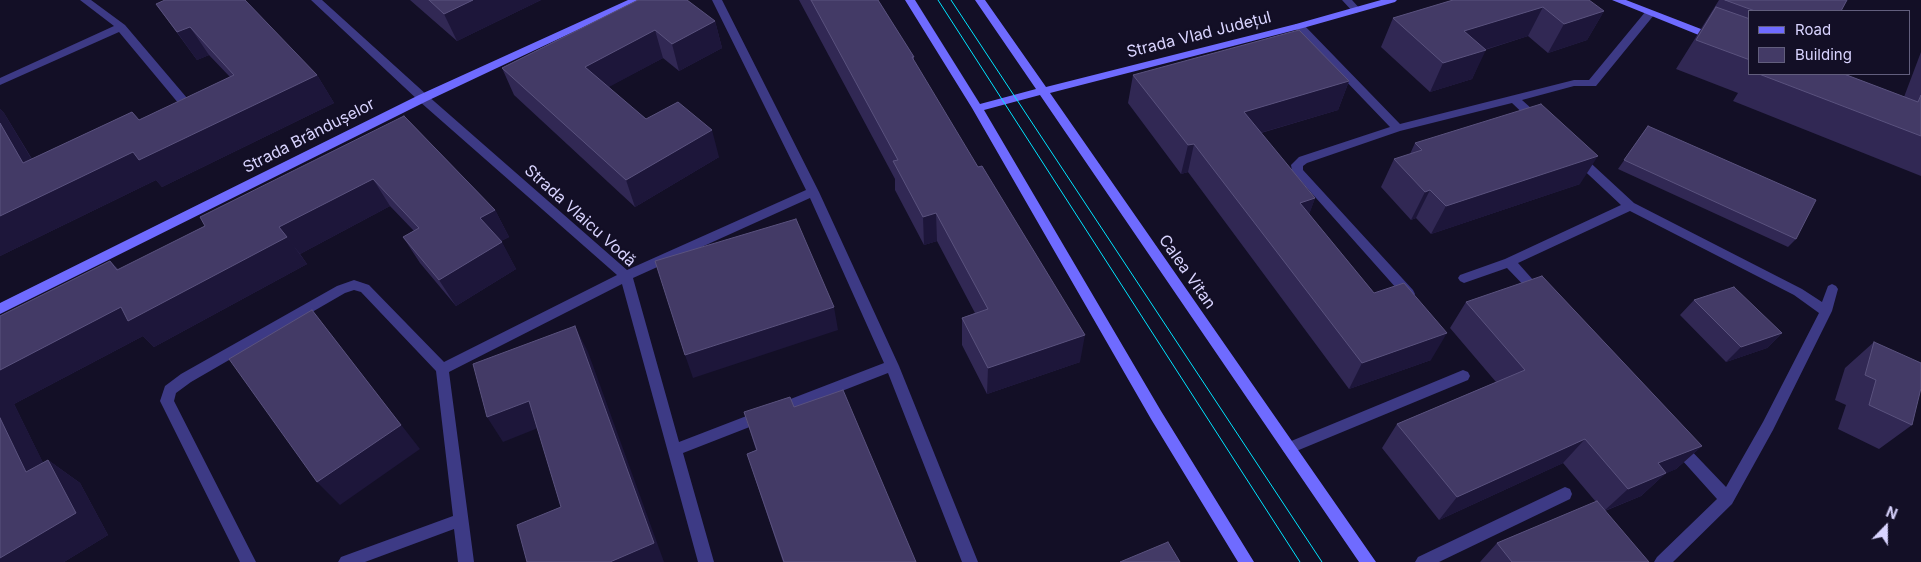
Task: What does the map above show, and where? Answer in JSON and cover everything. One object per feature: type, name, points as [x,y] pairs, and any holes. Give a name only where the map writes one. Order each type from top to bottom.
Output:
[{"type":"main road","name":"Strada Brândușelor","points":[[0,309],[423,98],[636,0]]},
{"type":"main road","points":[[910,0],[1246,562]]},
{"type":"main road","name":"Calea Vitan","points":[[980,0],[1041,91],[1368,562]]},
{"type":"main road","name":"Strada Vlad Județul","points":[[976,108],[1299,26],[1392,0]]},
{"type":"main road","points":[[1617,0],[1723,41]]},
{"type":"street","points":[[84,0],[121,28],[183,101]]},
{"type":"street","name":"Strada Vlaicu Vodă","points":[[316,0],[423,98],[626,276],[706,562]]},
{"type":"street","points":[[718,0],[813,192],[892,366],[970,562]]},
{"type":"street","points":[[1348,0],[1356,10]]},
{"type":"street","points":[[1409,294],[1298,171],[1297,165],[1303,160],[1398,128],[1455,115],[1574,83],[1592,84],[1650,14]]},
{"type":"street","points":[[1299,26],[1398,128]]},
{"type":"street","points":[[0,82],[121,28]]},
{"type":"street","points":[[1514,99],[1550,132]]},
{"type":"street","points":[[1565,146],[1630,206],[1798,292],[1826,311]]},
{"type":"street","points":[[442,369],[626,276],[813,192]]},
{"type":"street","points":[[1464,278],[1508,262],[1630,206]]},
{"type":"street","points":[[1508,262],[1548,305]]},
{"type":"street","points":[[248,562],[167,402],[170,390],[186,378],[332,294],[354,285],[365,288],[442,369],[466,562]]},
{"type":"street","points":[[1662,562],[1727,499],[1768,426],[1826,311],[1832,289]]},
{"type":"street","points":[[674,450],[892,366]]},
{"type":"street","points":[[1289,448],[1463,376]]},
{"type":"street","points":[[1668,434],[1727,499]]},
{"type":"street","points":[[1423,562],[1565,494]]},
{"type":"street","points":[[346,562],[462,519]]},
{"type":"building","points":[[165,0],[245,0],[317,75],[139,160],[133,152],[0,216],[0,123],[23,163],[132,112],[139,120],[234,75],[190,27],[177,32],[156,4]]},
{"type":"building","points":[[429,0],[473,0],[444,14]]},
{"type":"building","points":[[638,0],[687,0],[715,21],[672,44],[655,30],[585,67],[646,119],[678,102],[712,130],[626,180],[502,68]]},
{"type":"building","points":[[811,0],[878,0],[914,57],[912,57],[978,167],[982,166],[1085,335],[988,368],[962,318],[988,309],[936,213],[923,217],[893,161],[898,160]]},
{"type":"building","points":[[1453,0],[1589,0],[1604,11],[1564,24],[1543,7],[1464,31],[1486,50],[1443,63],[1393,18]]},
{"type":"building","points":[[1725,0],[1847,0],[1842,10],[1752,10]]},
{"type":"building","points":[[1716,7],[1748,18],[1748,59],[1696,40]]},
{"type":"building","points":[[1299,30],[1349,81],[1244,112],[1315,198],[1300,203],[1374,293],[1404,283],[1447,333],[1362,363],[1194,144],[1188,145],[1133,75]]},
{"type":"building","points":[[1762,75],[1847,75],[1918,102],[1921,95],[1921,136]]},
{"type":"building","points":[[1541,104],[1598,156],[1446,206],[1430,190],[1425,192],[1394,159],[1422,150],[1415,143]]},
{"type":"building","points":[[404,116],[495,210],[480,218],[502,242],[439,280],[403,237],[419,228],[373,179],[279,227],[287,237],[128,321],[121,307],[0,370],[0,316],[110,261],[117,270],[205,226],[200,217]]},
{"type":"building","points":[[1648,126],[1816,200],[1796,239],[1624,160]]},
{"type":"building","points":[[796,219],[834,307],[685,355],[655,261]]},
{"type":"building","points":[[1542,276],[1702,446],[1658,463],[1666,473],[1628,489],[1585,439],[1457,497],[1397,424],[1525,370],[1466,302]]},
{"type":"building","points":[[1734,287],[1782,333],[1741,347],[1694,300]]},
{"type":"building","points":[[312,310],[401,425],[317,482],[229,359]]},
{"type":"building","points":[[575,326],[654,543],[610,562],[527,562],[517,525],[561,507],[529,401],[487,417],[473,364]]},
{"type":"building","points":[[1874,342],[1921,363],[1921,388],[1912,425],[1869,405],[1876,380],[1865,375]]},
{"type":"building","points":[[843,390],[916,562],[784,562],[747,454],[757,450],[744,412],[790,397],[794,407]]},
{"type":"building","points":[[0,418],[26,472],[48,460],[76,513],[0,558]]},
{"type":"building","points":[[1597,501],[1649,562],[1512,562],[1497,543]]},
{"type":"building","points":[[1168,542],[1180,562],[1120,562]]},
{"type":"tram line","points":[[938,0],[1300,562]]},
{"type":"tram line","points":[[951,0],[1322,562]]}]
